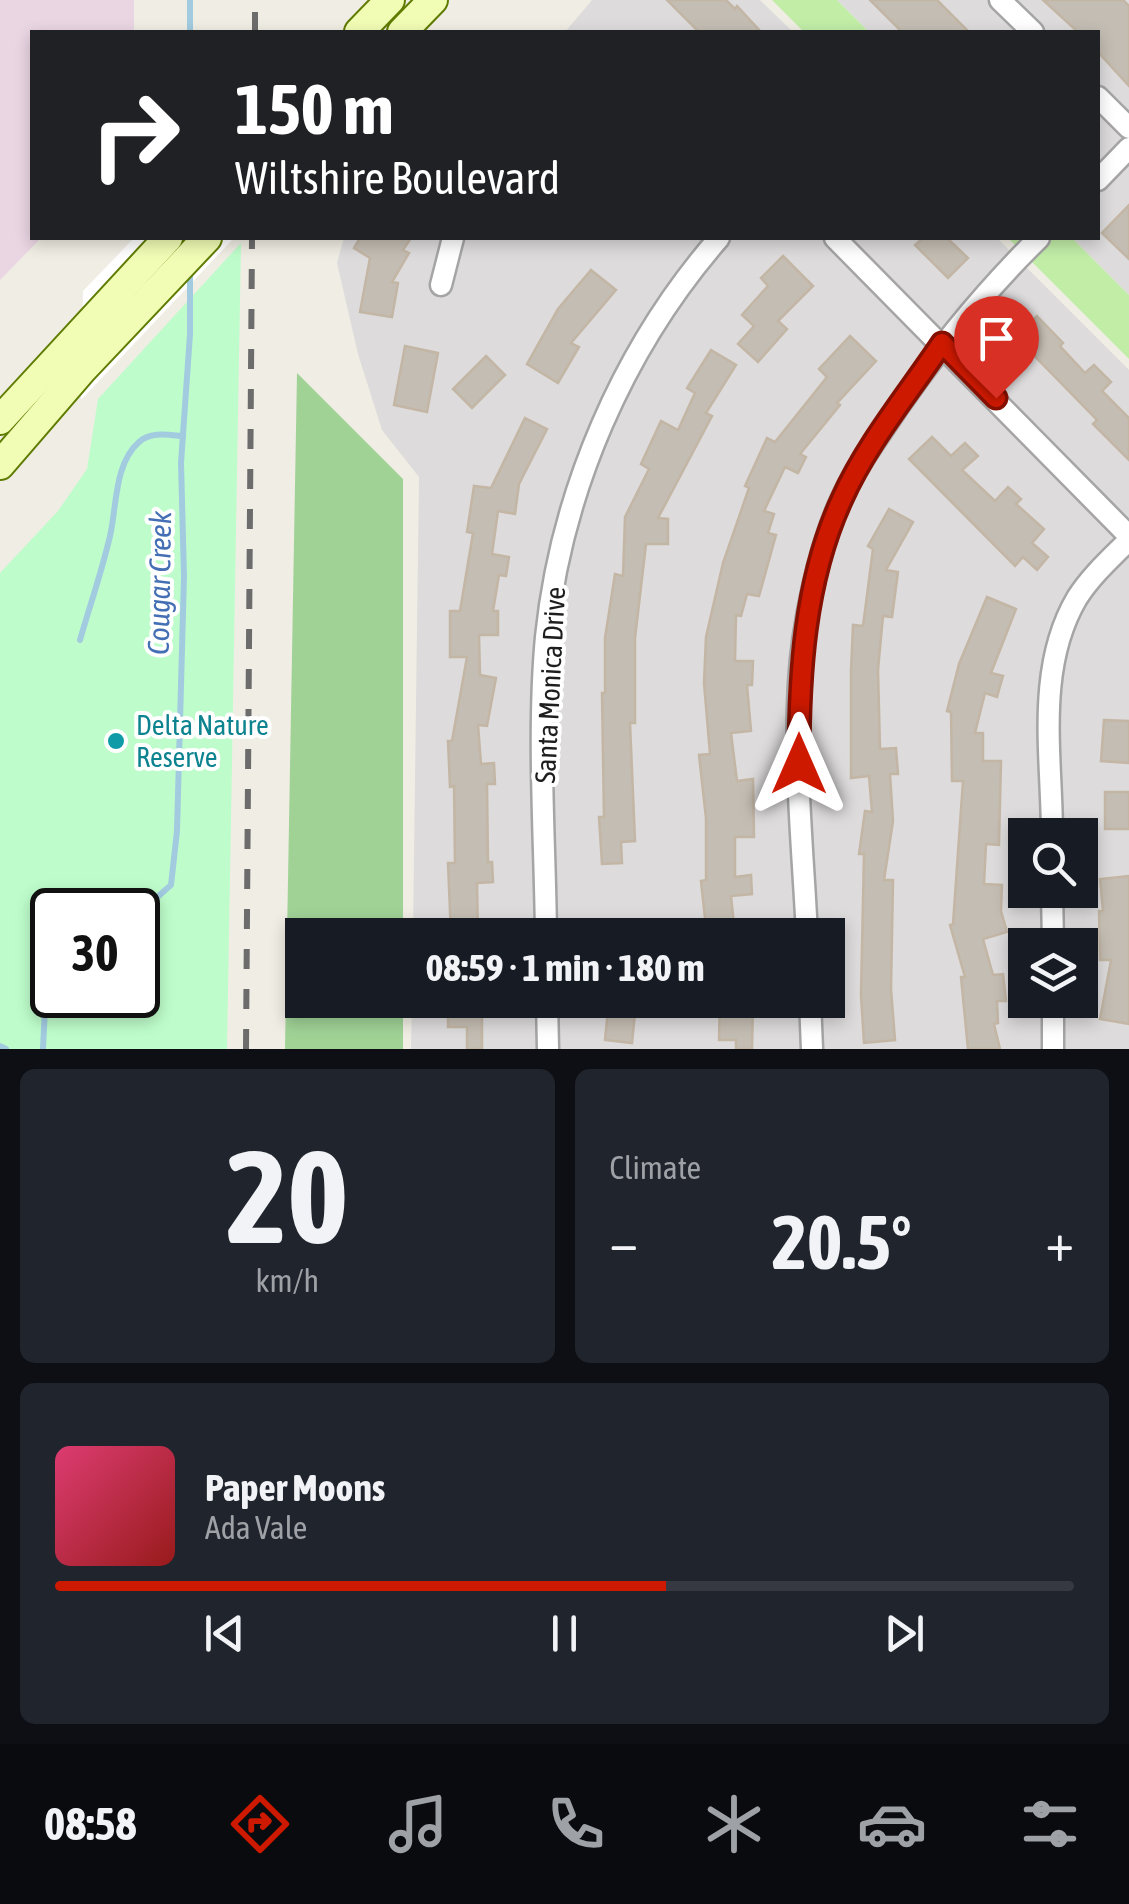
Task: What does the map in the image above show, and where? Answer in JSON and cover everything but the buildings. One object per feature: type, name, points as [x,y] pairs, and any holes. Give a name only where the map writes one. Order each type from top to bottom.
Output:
[{"type":"main road","points":[[362,30],[390,0]]},
{"type":"main road","points":[[404,30],[434,0]]},
{"type":"main road","points":[[0,420],[166,240]]},
{"type":"main road","points":[[0,465],[82,370],[204,240]]},
{"type":"street","points":[[1000,0],[1031,30]]},
{"type":"street","points":[[1100,99],[1129,128]]},
{"type":"street","points":[[1100,178],[1129,148]]},
{"type":"street","points":[[441,285],[452,240]]},
{"type":"street","name":"Santa Monica Drive","points":[[546,918],[546,642],[562,537],[581,480],[628,373],[654,327],[718,240]]},
{"type":"street","points":[[837,240],[1129,538],[1077,598],[1055,655],[1049,693],[1052,818]]},
{"type":"street","points":[[806,918],[799,683],[814,584],[840,502],[860,462],[942,343],[995,281],[1038,240]]},
{"type":"street","points":[[547,1018],[548,1049]]},
{"type":"street","points":[[811,1018],[812,1049]]},
{"type":"street","points":[[1053,1018],[1053,1049]]},
{"type":"shaded area","points":[[0,0],[134,0],[134,30],[30,30],[30,240],[39,240],[0,280]]},
{"type":"shaded area","points":[[592,0],[760,0],[791,30],[567,30]]},
{"type":"shaded area","points":[[837,0],[1129,0],[1129,295],[1074,240],[1100,240],[1100,30],[867,30]]},
{"type":"shaded area","points":[[343,240],[999,240],[1129,370],[1129,1049],[411,1049],[412,1018],[845,1018],[845,918],[413,918],[419,477],[382,430],[358,354],[337,263]]},
{"type":"green space","points":[[772,0],[837,0],[867,30],[802,30]]},
{"type":"green space","points":[[1010,240],[1074,240],[1129,295],[1129,359]]},
{"type":"green space","name":"Delta Nature Reserve","points":[[241,243],[227,1049],[0,1049],[0,573],[58,511],[87,469],[98,399]]},
{"type":"green space","points":[[297,373],[403,479],[403,918],[287,918]]},
{"type":"green space","points":[[286,1018],[403,1018],[403,1049],[285,1049]]},
{"type":"pier","points":[[132,240],[232,240],[81,400],[83,291]]},
{"type":"waterway","name":"Cougar Creek","points":[[190,0],[190,30]]},
{"type":"waterway","name":"Cougar Creek","points":[[160,895],[171,885],[177,831],[184,576],[181,463],[190,271]]},
{"type":"waterway","points":[[80,640],[107,549],[125,462],[139,442],[149,436],[183,436]]},
{"type":"waterway","name":"Cougar Creek","points":[[43,1049],[45,1018]]},
{"type":"waterway","points":[[0,1046],[6,1049]]},
{"type":"railway","points":[[255,0],[255,30]]},
{"type":"railway","points":[[246,1049],[252,240]]},
{"type":"place","name":"Delta Nature Reserve","points":[[116,741]]},
{"type":"route","points":[[799,764],[799,683],[814,584],[840,502],[860,462],[942,343],[996,398]]}]
